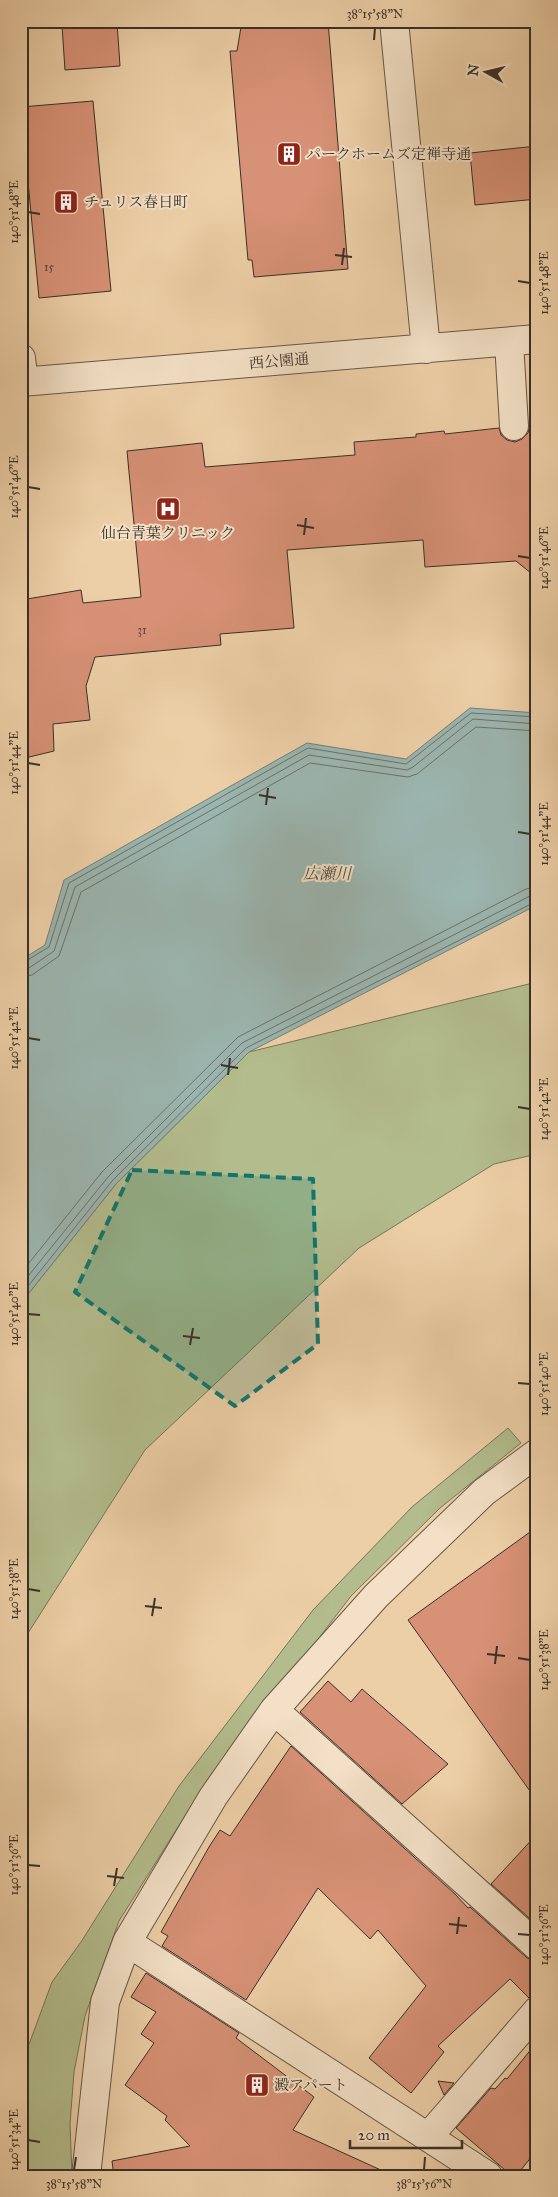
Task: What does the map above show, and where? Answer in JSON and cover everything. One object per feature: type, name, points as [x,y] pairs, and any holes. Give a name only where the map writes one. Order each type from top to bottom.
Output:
[{"type":"street","points":[[394,21],[426,349]]},
{"type":"street","name":"西公園通","points":[[22,374],[426,349],[537,339]]},
{"type":"street","points":[[509,342],[514,426]]},
{"type":"street","points":[[86,2176],[105,2002],[127,1942],[214,1797],[274,1710],[376,1596],[484,1492],[537,1453]]},
{"type":"street","points":[[274,1710],[537,1946]]},
{"type":"street","points":[[127,1942],[488,2176]]},
{"type":"street","points":[[428,2137],[537,2011]]},
{"type":"highlighted area","points":[[132,1170],[313,1179],[318,1344],[235,1406],[75,1292]]},
{"type":"green space","points":[[537,982],[537,1154],[494,1164],[359,1248],[145,1450],[21,1644],[21,1303],[116,1184],[249,1052]]},
{"type":"green space","points":[[508,1428],[521,1443],[440,1508],[351,1596],[195,1800],[119,1921],[85,2016],[74,2072],[70,2124],[72,2176],[21,2176],[21,2066],[52,1982],[81,1942],[179,1786],[313,1610],[412,1507]]},
{"type":"water","name":"広瀬川","points":[[470,708],[537,713],[537,905],[249,1052],[116,1184],[21,1303],[21,960],[45,945],[64,880],[307,743],[406,759]]},
{"type":"building","name":"パークホームズ定禅寺通","points":[[304,21],[328,21],[348,269],[254,277],[252,260],[248,260],[230,51],[237,51],[241,27]]},
{"type":"building","points":[[117,22],[120,66],[65,70],[62,26]]},
{"type":"building","name":"チュリス春日町","points":[[93,101],[111,291],[39,298],[21,107]]},
{"type":"building","points":[[537,146],[537,199],[475,205],[470,153]]},
{"type":"building","points":[[537,423],[537,578],[516,561],[425,567],[423,540],[287,550],[294,628],[220,634],[221,645],[95,657],[86,686],[90,720],[53,724],[54,751],[21,759],[21,600],[81,590],[83,603],[141,597],[127,451],[202,443],[205,467],[355,455],[354,442],[416,437],[416,434],[444,431],[445,434],[499,428],[501,435],[507,440],[515,442],[522,439],[528,433],[530,424]]},
{"type":"building","points":[[537,1527],[537,1801],[408,1620]]},
{"type":"building","points":[[328,1681],[351,1702],[362,1689],[448,1764],[402,1804],[300,1712]]},
{"type":"building","points":[[291,1746],[455,1894],[468,1908],[470,1907],[527,1958],[537,1961],[537,1996],[529,1998],[510,1979],[438,2046],[444,2052],[411,2093],[369,2058],[426,1986],[378,1930],[370,1939],[318,1888],[246,2000],[162,1946],[168,1936],[161,1932],[209,1847],[220,1830],[230,1836]]},
{"type":"building","points":[[537,1834],[537,1925],[491,1884]]},
{"type":"building","points":[[146,1973],[239,2033],[236,2038],[314,2097],[293,2130],[394,2176],[114,2176],[112,2161],[190,2146],[165,2120],[167,2116],[125,2085],[154,2043],[141,2034],[156,2012],[131,1997]]},
{"type":"building","points":[[537,2042],[537,2150],[516,2176],[512,2176],[456,2128],[491,2088],[495,2089],[505,2078],[507,2079]]},
{"type":"building","points":[[438,2081],[454,2083],[444,2095]]},
{"type":"place","name":"パークホームズ定禅寺通","points":[[289,154]]},
{"type":"place","name":"チュリス春日町","points":[[66,202]]},
{"type":"place","name":"仙台青葉クリニック","points":[[168,509]]},
{"type":"place","name":"澱アパート","points":[[257,2085]]}]
